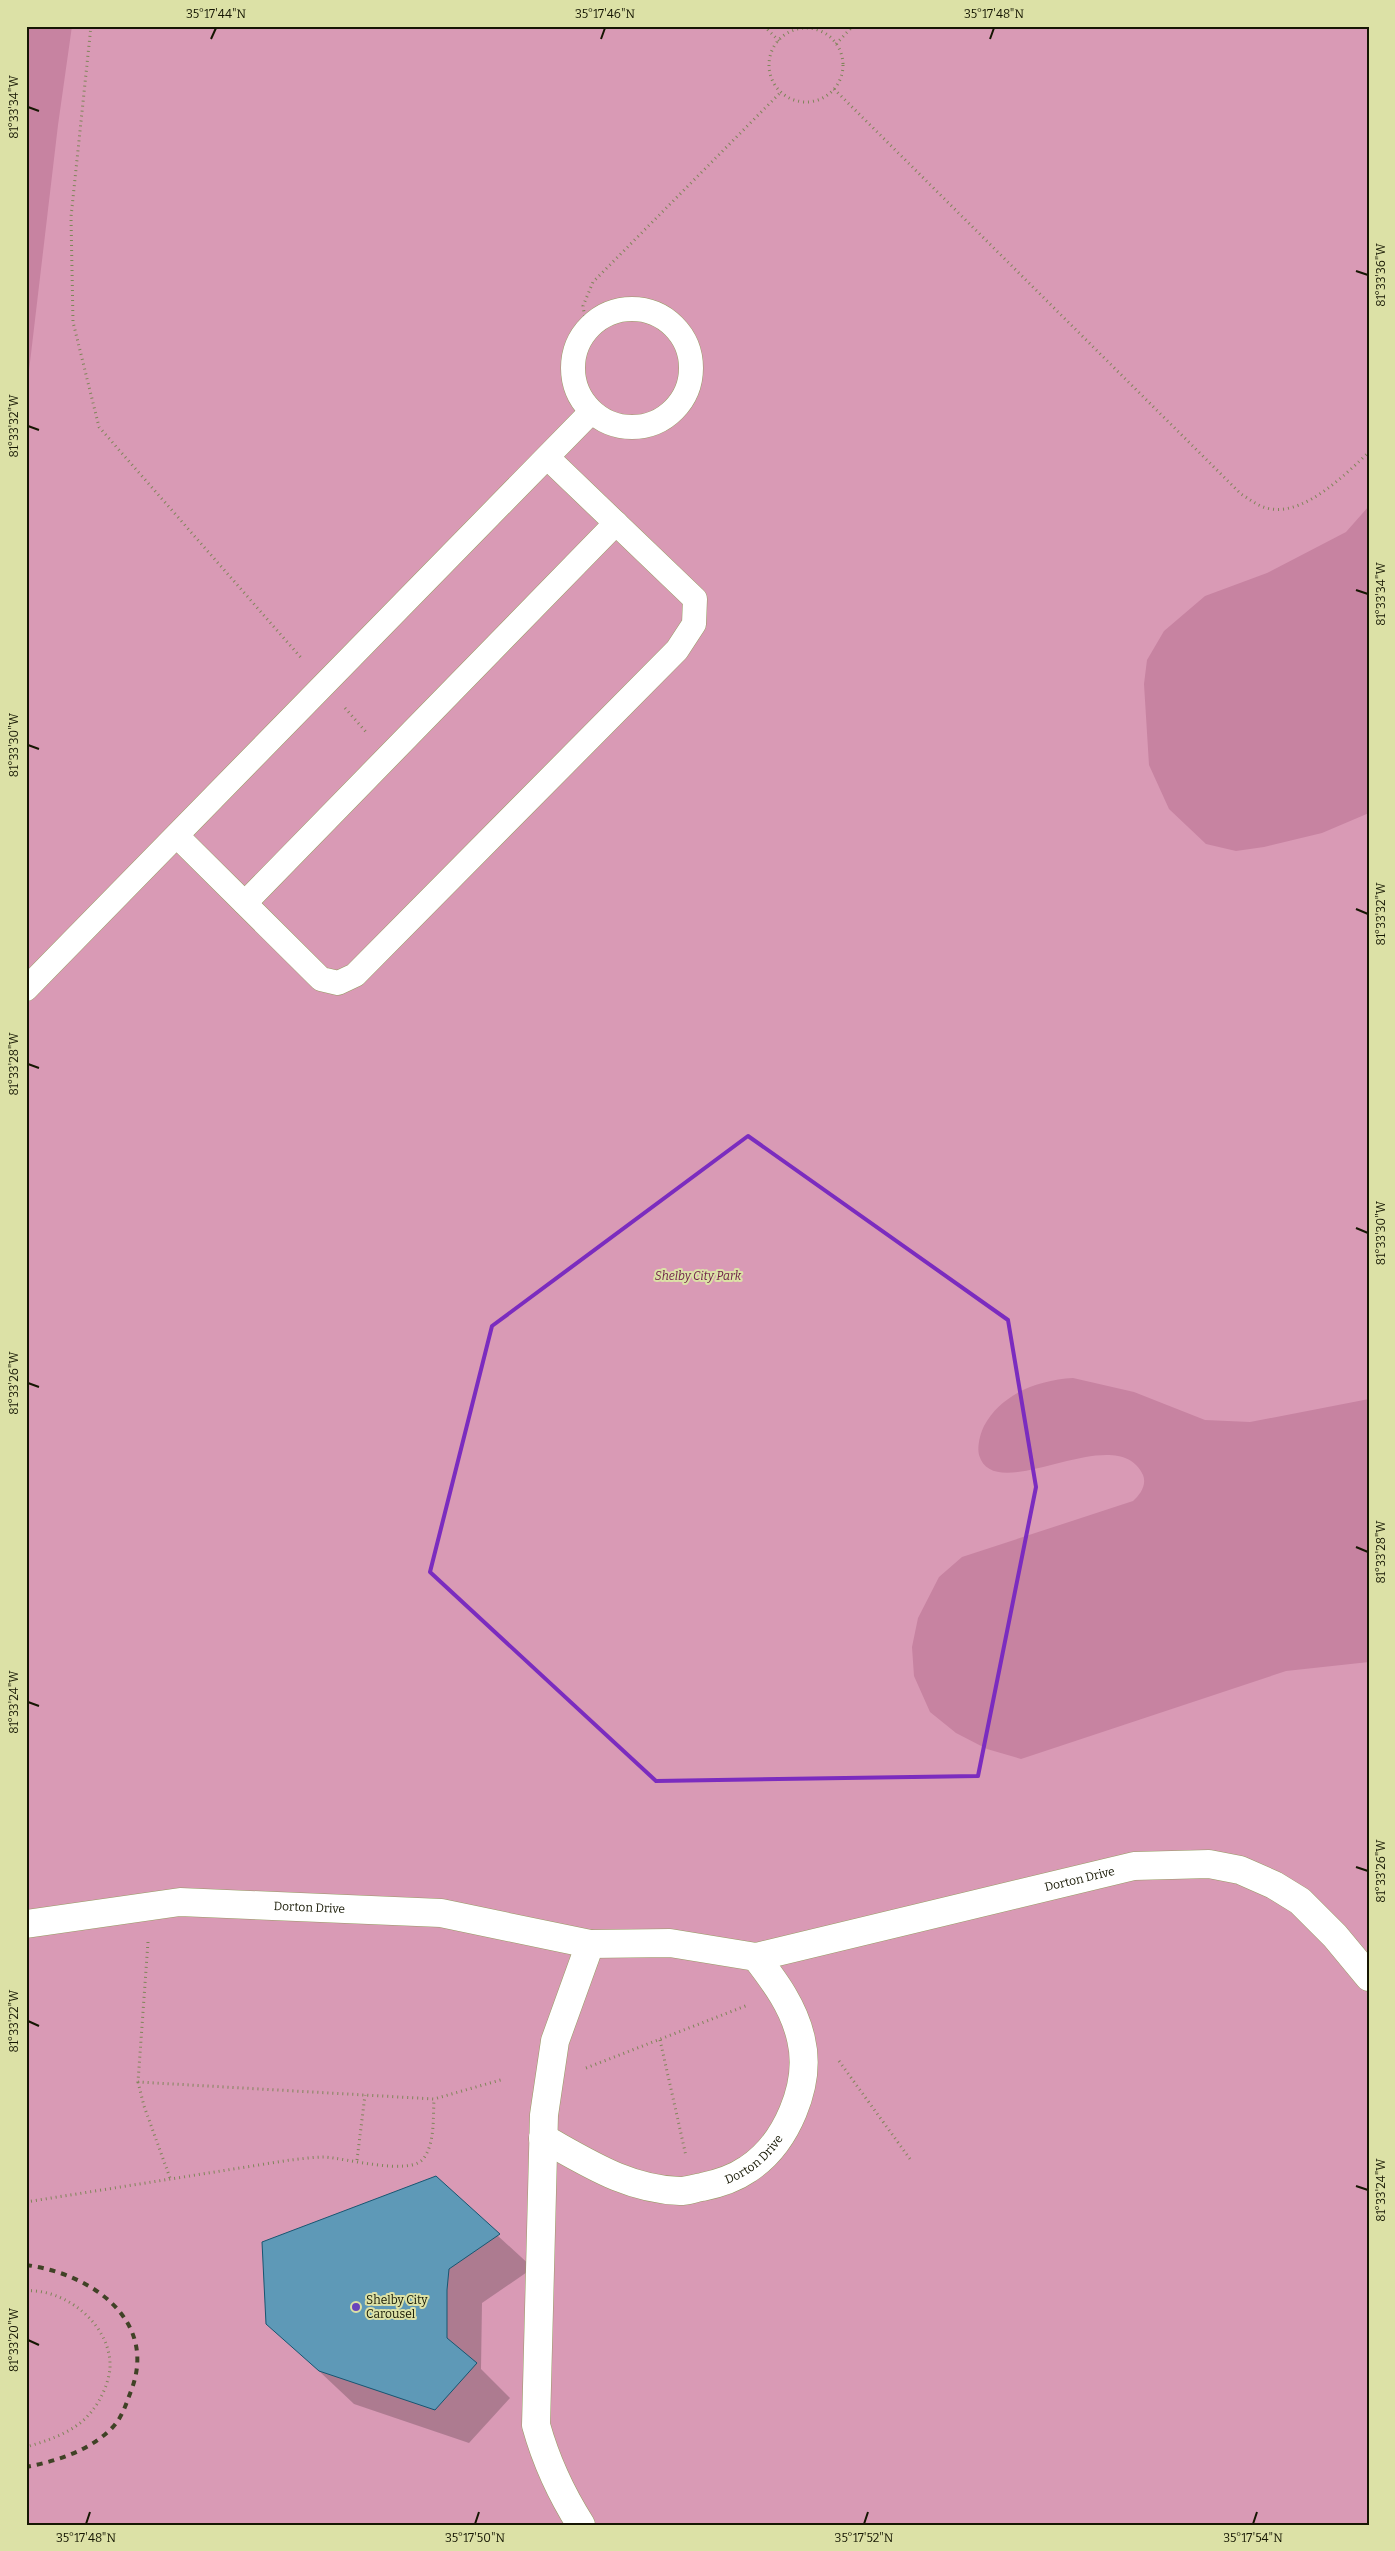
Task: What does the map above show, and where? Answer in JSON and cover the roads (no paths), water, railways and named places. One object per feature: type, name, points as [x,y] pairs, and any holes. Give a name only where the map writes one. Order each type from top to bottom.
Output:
[{"type":"street","name":"Dorton Drive","points":[[26,1924],[180,1902],[441,1913],[590,1944],[670,1943],[756,1957],[1134,1866],[1209,1864],[1240,1870],[1274,1884],[1300,1901],[1335,1936],[1369,1977]]},
{"type":"street","points":[[581,2525],[562,2494],[544,2456],[536,2424],[544,2115],[555,2042],[590,1944]]},
{"type":"street","name":"Dorton Drive","points":[[543,2138],[632,2184],[682,2191],[714,2184],[747,2170],[770,2150],[787,2124],[797,2098],[803,2072],[802,2041],[793,2014],[778,1986],[756,1957]]},
{"type":"lane","points":[[633,308],[653,312],[670,322],[684,338],[691,355],[691,374],[687,393],[676,408],[661,420],[644,427],[625,428],[607,422],[592,412],[579,396],[573,377],[574,356],[581,337],[595,322],[613,311],[633,308]]},
{"type":"lane","points":[[26,989],[592,412]]},
{"type":"lane","points":[[177,836],[321,979],[338,983],[355,975],[677,650],[694,624],[695,599],[548,458]]},
{"type":"lane","points":[[245,903],[616,523]]},
{"type":"railway","points":[[26,2265],[50,2270],[73,2278],[94,2289],[113,2304],[127,2322],[135,2342],[137,2365],[131,2391],[118,2420],[112,2428],[93,2443],[72,2454],[26,2467]]},
{"type":"place","name":"Shelby City Carousel","points":[[356,2307]]},
{"type":"park label","name":"Shelby City Park","points":[[698,1276]]}]
